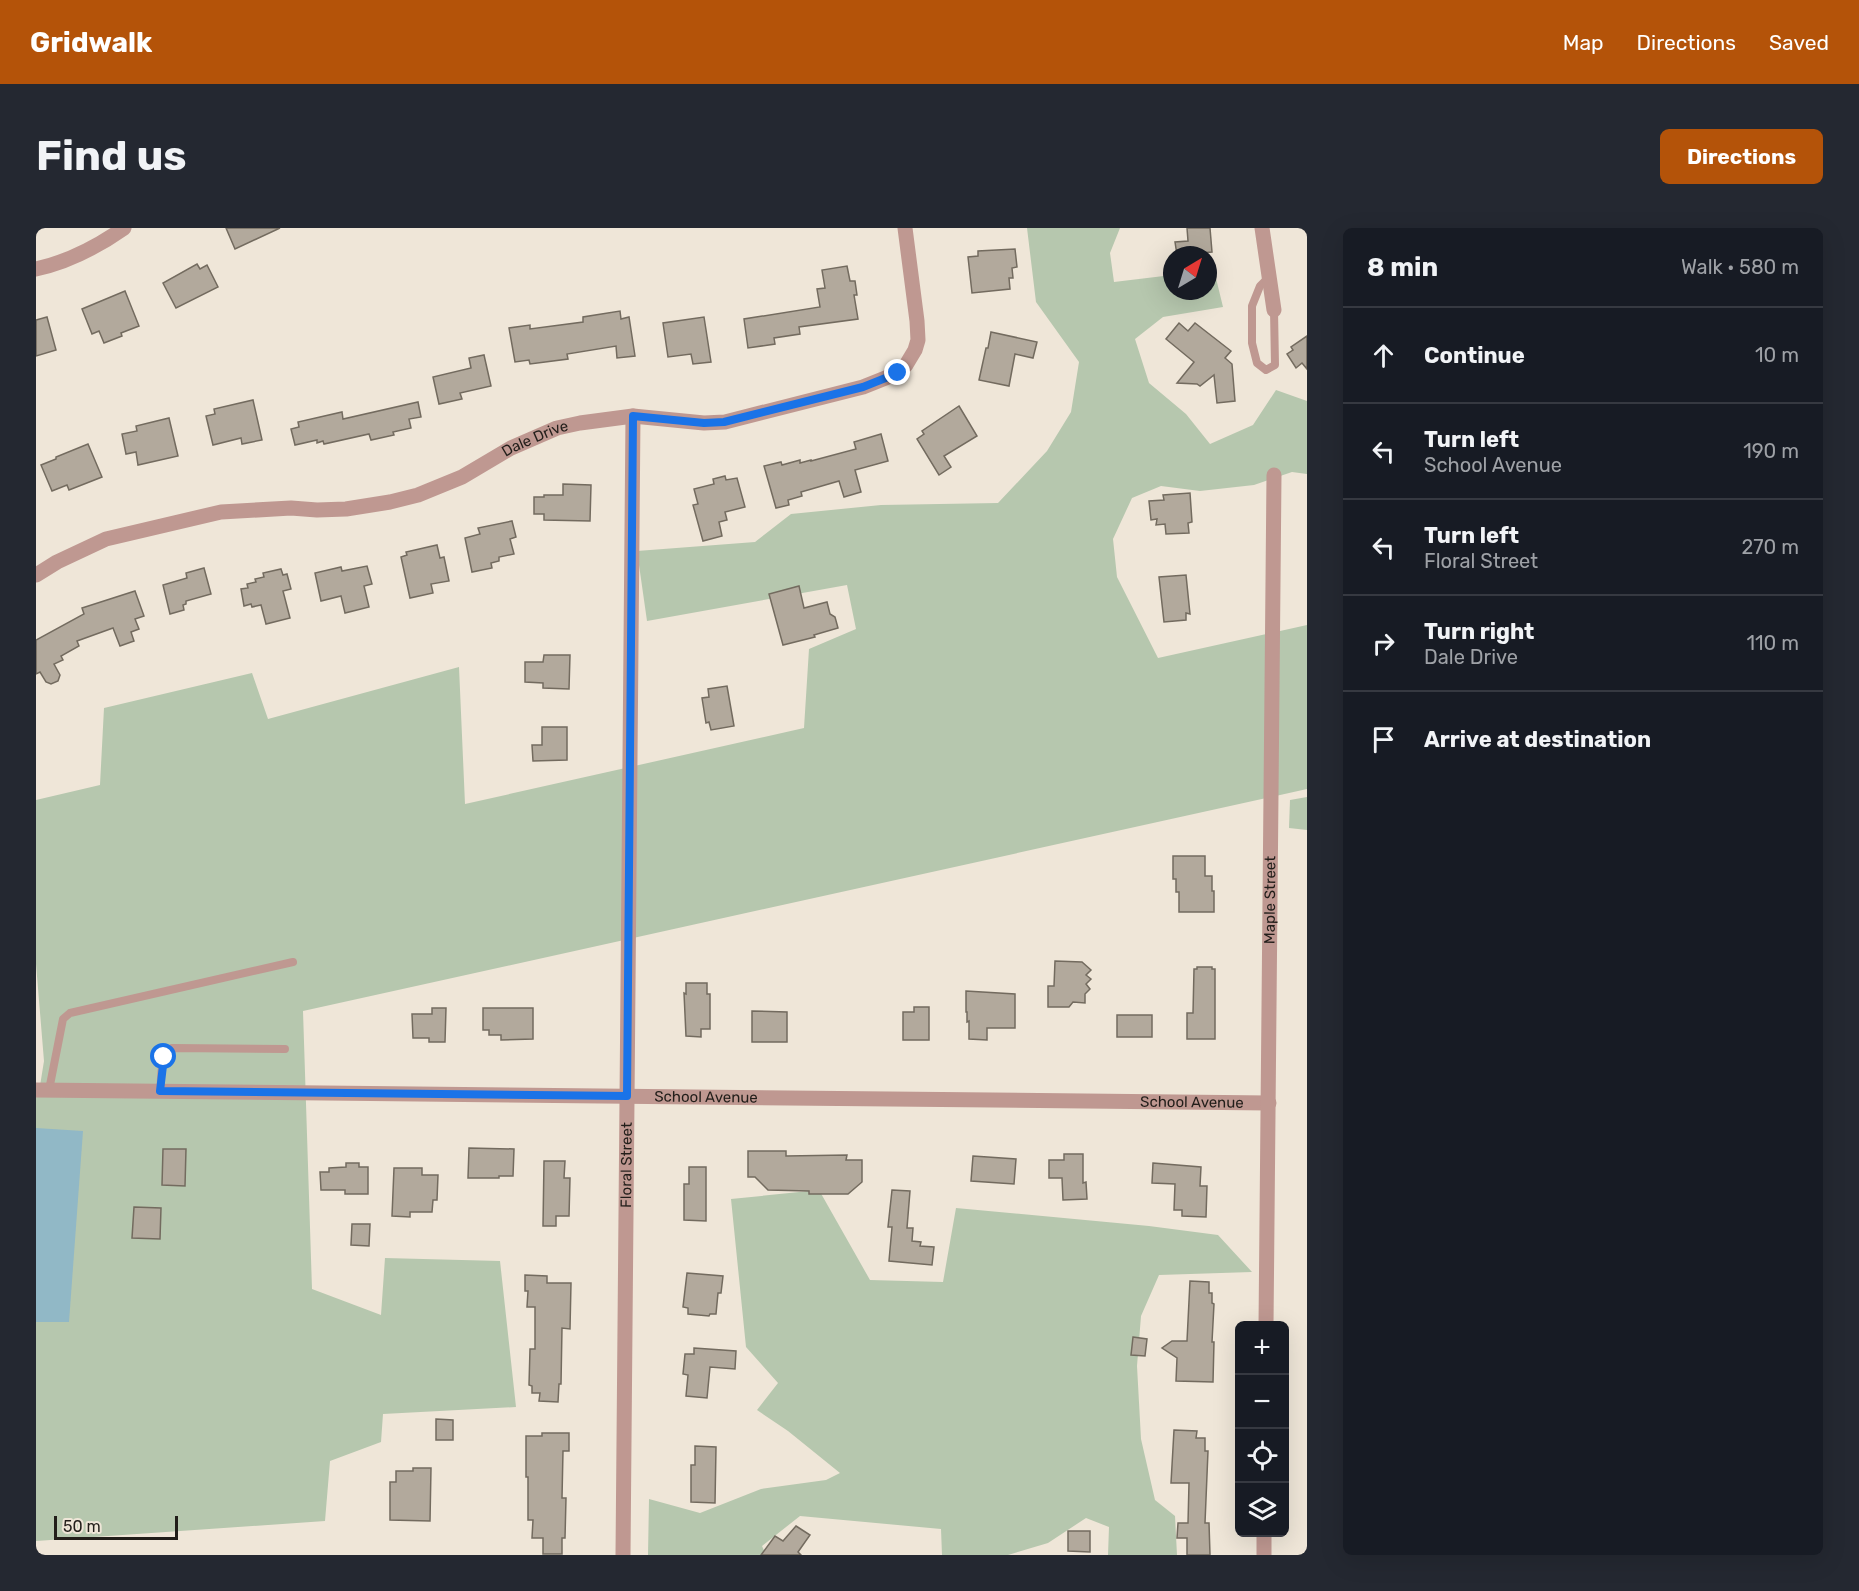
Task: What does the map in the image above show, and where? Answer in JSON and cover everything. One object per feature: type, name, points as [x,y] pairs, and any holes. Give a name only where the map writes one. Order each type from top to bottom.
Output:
[{"type":"street","points":[[36,269],[67,260],[94,247],[124,228]]},
{"type":"street","name":"Dale Drive","points":[[36,575],[57,562],[106,539],[221,512],[291,508],[346,509],[418,495],[462,477],[511,448],[557,428],[633,416],[704,423],[724,422],[863,387],[898,373],[906,365],[918,340],[905,228]]},
{"type":"street","points":[[1262,228],[1274,310]]},
{"type":"street","name":"Floral Street","points":[[623,1555],[633,416]]},
{"type":"street","name":"Maple Street","points":[[1266,1321],[1274,475]]},
{"type":"street","name":"School Avenue","points":[[42,1090],[1269,1102]]},
{"type":"street","points":[[1264,1537],[1264,1555]]},
{"type":"lane","points":[[1269,277],[1260,286],[1252,306],[1252,343],[1257,363],[1266,370],[1275,365],[1274,310]]},
{"type":"lane","points":[[42,1090],[63,1019],[70,1013],[293,962]]},
{"type":"lane","points":[[160,1091],[164,1057],[167,1050],[172,1048],[285,1049]]},
{"type":"green space","points":[[1027,228],[1120,228],[1110,253],[1114,282],[1163,276],[1163,300],[1217,300],[1217,282],[1223,307],[1163,317],[1135,339],[1149,383],[1186,414],[1210,444],[1253,425],[1276,390],[1307,401],[1307,474],[1292,472],[1254,485],[1200,491],[1161,486],[1132,498],[1113,539],[1117,577],[1158,658],[1307,625],[1307,789],[303,1011],[312,1289],[381,1315],[385,1258],[500,1261],[516,1407],[383,1414],[381,1442],[330,1461],[325,1521],[36,1541],[36,1092],[39,1092],[44,1061],[36,964],[36,800],[100,785],[104,708],[252,673],[268,719],[459,667],[465,804],[804,728],[809,649],[856,629],[847,585],[647,621],[637,551],[755,542],[791,514],[881,505],[998,503],[1047,451],[1071,412],[1079,362],[1036,302]]},
{"type":"green space","points":[[1307,797],[1307,830],[1289,828],[1290,800]]},
{"type":"green space","points":[[819,1190],[870,1280],[943,1282],[956,1208],[1149,1226],[1218,1235],[1252,1272],[1159,1275],[1141,1316],[1137,1366],[1141,1439],[1155,1500],[1175,1516],[1177,1555],[1108,1555],[1109,1527],[1086,1518],[1048,1543],[1008,1555],[942,1555],[941,1529],[800,1516],[762,1546],[766,1555],[648,1555],[649,1499],[700,1513],[761,1489],[826,1480],[840,1473],[788,1431],[757,1410],[778,1383],[746,1347],[731,1199]]},
{"type":"water","points":[[36,1128],[83,1131],[69,1322],[36,1322]]},
{"type":"building","points":[[226,228],[280,228],[235,249]]},
{"type":"building","points":[[1187,228],[1210,228],[1212,246],[1176,246],[1175,242],[1188,241]]},
{"type":"building","points":[[1015,249],[1017,267],[1012,268],[1013,278],[1009,278],[1010,289],[972,293],[968,257],[978,256],[978,251]]},
{"type":"building","points":[[197,264],[200,269],[207,265],[218,287],[176,308],[163,283]]},
{"type":"building","points":[[847,266],[850,281],[855,281],[857,295],[854,295],[858,319],[799,327],[800,334],[774,338],[775,344],[748,348],[744,319],[820,307],[817,289],[825,288],[822,270]]},
{"type":"building","points":[[125,291],[139,326],[104,343],[99,331],[92,334],[82,309]]},
{"type":"building","points":[[620,311],[621,319],[629,317],[635,356],[617,358],[616,346],[567,354],[568,359],[530,364],[529,360],[515,362],[509,328],[530,325],[530,329],[583,322],[583,317]]},
{"type":"building","points":[[47,317],[56,350],[36,356],[36,320]]},
{"type":"building","points":[[704,317],[711,362],[693,364],[691,354],[668,357],[663,323]]},
{"type":"building","points":[[1179,323],[1188,331],[1195,323],[1231,351],[1225,358],[1232,364],[1235,401],[1217,403],[1214,375],[1200,386],[1177,383],[1194,362],[1166,339]]},
{"type":"building","points":[[991,332],[1037,342],[1033,358],[1015,354],[1009,386],[979,380]]},
{"type":"building","points":[[1307,336],[1307,369],[1302,363],[1296,368],[1287,354],[1293,350],[1291,347]]},
{"type":"building","points":[[484,355],[491,386],[460,393],[462,399],[439,404],[433,377],[471,368],[469,358]]},
{"type":"building","points":[[253,400],[262,440],[242,444],[241,438],[213,445],[206,416],[215,414],[214,409]]},
{"type":"building","points":[[418,402],[421,417],[409,419],[411,428],[393,432],[394,435],[371,440],[369,434],[324,444],[323,441],[317,443],[317,440],[295,445],[291,429],[299,427],[298,422],[342,412],[343,419]]},
{"type":"building","points":[[959,406],[977,436],[944,456],[951,467],[939,475],[917,439],[924,434],[922,431]]},
{"type":"building","points":[[169,418],[178,456],[138,465],[136,452],[126,454],[122,434],[137,431],[136,426]]},
{"type":"building","points":[[881,434],[888,461],[855,470],[861,492],[844,497],[839,481],[801,492],[802,496],[788,500],[789,505],[776,508],[764,466],[781,462],[782,465],[800,460],[800,463],[811,461],[856,449],[854,442]]},
{"type":"building","points":[[88,444],[102,477],[69,490],[67,485],[52,491],[41,465]]},
{"type":"building","points":[[725,476],[726,480],[737,478],[745,507],[725,512],[727,520],[719,522],[722,536],[703,541],[693,505],[698,504],[694,489],[714,484],[713,479]]},
{"type":"building","points":[[563,484],[591,485],[590,521],[544,520],[544,514],[534,514],[534,497],[563,495]]},
{"type":"building","points":[[1190,493],[1192,522],[1188,523],[1189,533],[1166,534],[1165,524],[1156,525],[1157,519],[1151,520],[1149,501],[1164,500],[1163,495]]},
{"type":"building","points":[[512,521],[516,537],[510,539],[514,554],[499,557],[499,561],[491,563],[492,568],[472,572],[465,538],[480,534],[478,528]]},
{"type":"building","points":[[437,545],[440,558],[444,557],[449,581],[431,584],[433,593],[410,598],[401,557],[407,555],[406,552]]},
{"type":"building","points":[[367,566],[372,584],[364,586],[369,607],[345,613],[341,596],[321,601],[315,573],[341,567],[342,571]]},
{"type":"building","points":[[204,568],[211,594],[186,601],[183,605],[184,610],[170,614],[163,585],[187,578],[186,573]]},
{"type":"building","points":[[281,569],[283,575],[287,574],[291,589],[283,591],[290,618],[266,624],[261,605],[244,606],[241,589],[248,588],[247,584],[256,582],[255,579],[264,577],[263,573]]},
{"type":"building","points":[[1186,575],[1190,614],[1186,613],[1186,620],[1164,622],[1159,577]]},
{"type":"building","points":[[799,586],[804,608],[827,602],[830,614],[835,617],[838,628],[814,635],[815,637],[783,645],[769,594]]},
{"type":"building","points":[[135,591],[144,616],[135,619],[139,629],[131,632],[134,641],[120,646],[113,628],[77,641],[79,646],[61,656],[63,660],[54,664],[60,675],[58,681],[51,684],[46,682],[40,672],[36,674],[36,640],[84,614],[82,608]]},
{"type":"building","points":[[544,655],[570,655],[569,689],[543,688],[543,683],[525,682],[525,662],[543,662]]},
{"type":"building","points":[[727,686],[734,726],[711,730],[709,722],[706,723],[702,698],[709,697],[708,689]]},
{"type":"building","points":[[542,727],[567,727],[567,760],[533,761],[532,745],[542,745]]},
{"type":"building","points":[[1173,856],[1205,856],[1205,876],[1212,876],[1214,912],[1179,912],[1179,892],[1176,892],[1176,879],[1173,879]]},
{"type":"building","points":[[1055,961],[1082,962],[1091,970],[1086,975],[1091,979],[1086,984],[1090,989],[1085,994],[1085,1003],[1073,1002],[1069,1007],[1048,1007],[1048,986],[1054,986]]},
{"type":"building","points":[[1197,967],[1215,969],[1215,1039],[1187,1039],[1187,1013],[1193,1013],[1194,969]]},
{"type":"building","points":[[686,983],[707,983],[707,994],[710,994],[710,1029],[701,1029],[701,1037],[686,1036],[684,993],[686,994]]},
{"type":"building","points":[[966,991],[1015,994],[1015,1028],[987,1028],[987,1040],[969,1039]]},
{"type":"building","points":[[914,1007],[929,1007],[929,1040],[903,1040],[903,1012],[914,1012]]},
{"type":"building","points":[[432,1008],[446,1008],[445,1042],[429,1042],[429,1038],[413,1038],[412,1014],[432,1014]]},
{"type":"building","points":[[483,1008],[533,1008],[533,1039],[501,1040],[501,1035],[489,1035],[489,1030],[483,1030]]},
{"type":"building","points":[[752,1011],[787,1012],[787,1042],[752,1042]]},
{"type":"building","points":[[1117,1015],[1152,1015],[1152,1037],[1117,1037]]},
{"type":"building","points":[[469,1148],[514,1149],[513,1176],[468,1178]]},
{"type":"building","points":[[163,1149],[186,1149],[185,1186],[162,1185]]},
{"type":"building","points":[[748,1151],[786,1151],[786,1156],[847,1155],[846,1160],[862,1160],[862,1182],[848,1194],[809,1194],[809,1191],[768,1190],[755,1177],[748,1177]]},
{"type":"building","points":[[1064,1154],[1083,1154],[1083,1183],[1086,1182],[1087,1199],[1063,1200],[1062,1178],[1049,1178],[1049,1160],[1064,1160]]},
{"type":"building","points":[[973,1156],[1016,1159],[1014,1184],[971,1181]]},
{"type":"building","points":[[544,1161],[565,1161],[564,1178],[570,1178],[569,1216],[556,1216],[556,1226],[543,1226]]},
{"type":"building","points":[[346,1163],[359,1163],[359,1167],[368,1167],[368,1194],[345,1194],[345,1190],[321,1190],[320,1172],[329,1172],[329,1168],[346,1167]]},
{"type":"building","points":[[1153,1163],[1201,1167],[1200,1186],[1207,1186],[1206,1217],[1182,1216],[1182,1210],[1174,1210],[1175,1184],[1152,1183]]},
{"type":"building","points":[[689,1167],[706,1167],[706,1221],[684,1220],[684,1184],[689,1184]]},
{"type":"building","points":[[394,1168],[422,1168],[422,1175],[438,1175],[437,1200],[433,1200],[432,1212],[410,1212],[410,1217],[392,1216]]},
{"type":"building","points":[[892,1190],[910,1191],[907,1228],[913,1228],[912,1241],[921,1242],[920,1246],[934,1247],[932,1265],[889,1261],[892,1227],[888,1227]]},
{"type":"building","points":[[134,1207],[161,1208],[160,1239],[132,1238]]},
{"type":"building","points":[[352,1224],[370,1224],[369,1246],[351,1245]]},
{"type":"building","points":[[687,1273],[723,1276],[721,1293],[718,1293],[716,1314],[709,1316],[688,1314],[688,1308],[683,1307]]},
{"type":"building","points":[[525,1275],[547,1276],[547,1283],[571,1283],[570,1329],[562,1328],[561,1384],[559,1384],[558,1402],[539,1401],[540,1393],[532,1393],[532,1386],[529,1385],[530,1349],[535,1349],[535,1307],[527,1307],[528,1291],[525,1291]]},
{"type":"building","points":[[1190,1281],[1209,1282],[1209,1293],[1212,1293],[1214,1304],[1213,1382],[1176,1381],[1177,1358],[1162,1348],[1172,1341],[1187,1341]]},
{"type":"building","points":[[1133,1337],[1147,1339],[1145,1356],[1131,1355]]},
{"type":"building","points":[[694,1348],[736,1351],[735,1369],[710,1367],[707,1398],[686,1396],[688,1375],[683,1374],[685,1354],[694,1354]]},
{"type":"building","points":[[436,1419],[453,1420],[453,1440],[436,1440]]},
{"type":"building","points":[[1174,1430],[1197,1431],[1196,1438],[1205,1438],[1205,1451],[1208,1451],[1205,1523],[1209,1523],[1210,1555],[1187,1555],[1187,1538],[1177,1538],[1178,1523],[1188,1523],[1189,1483],[1171,1483]]},
{"type":"building","points":[[542,1433],[569,1433],[569,1451],[563,1451],[562,1498],[566,1498],[565,1538],[562,1538],[562,1554],[543,1554],[543,1538],[532,1538],[533,1520],[528,1520],[526,1436],[542,1436]]},
{"type":"building","points":[[695,1446],[716,1447],[715,1503],[691,1502],[691,1465],[695,1465]]},
{"type":"building","points":[[413,1468],[431,1468],[430,1521],[390,1520],[390,1482],[396,1482],[396,1471],[413,1471]]},
{"type":"building","points":[[796,1526],[810,1535],[798,1552],[801,1555],[761,1555],[775,1536],[783,1541]]},
{"type":"building","points":[[1068,1531],[1090,1531],[1090,1552],[1068,1551]]},
{"type":"route","points":[[164,1057],[160,1091],[627,1096],[633,416],[704,423],[724,422],[863,387],[898,373]]}]
